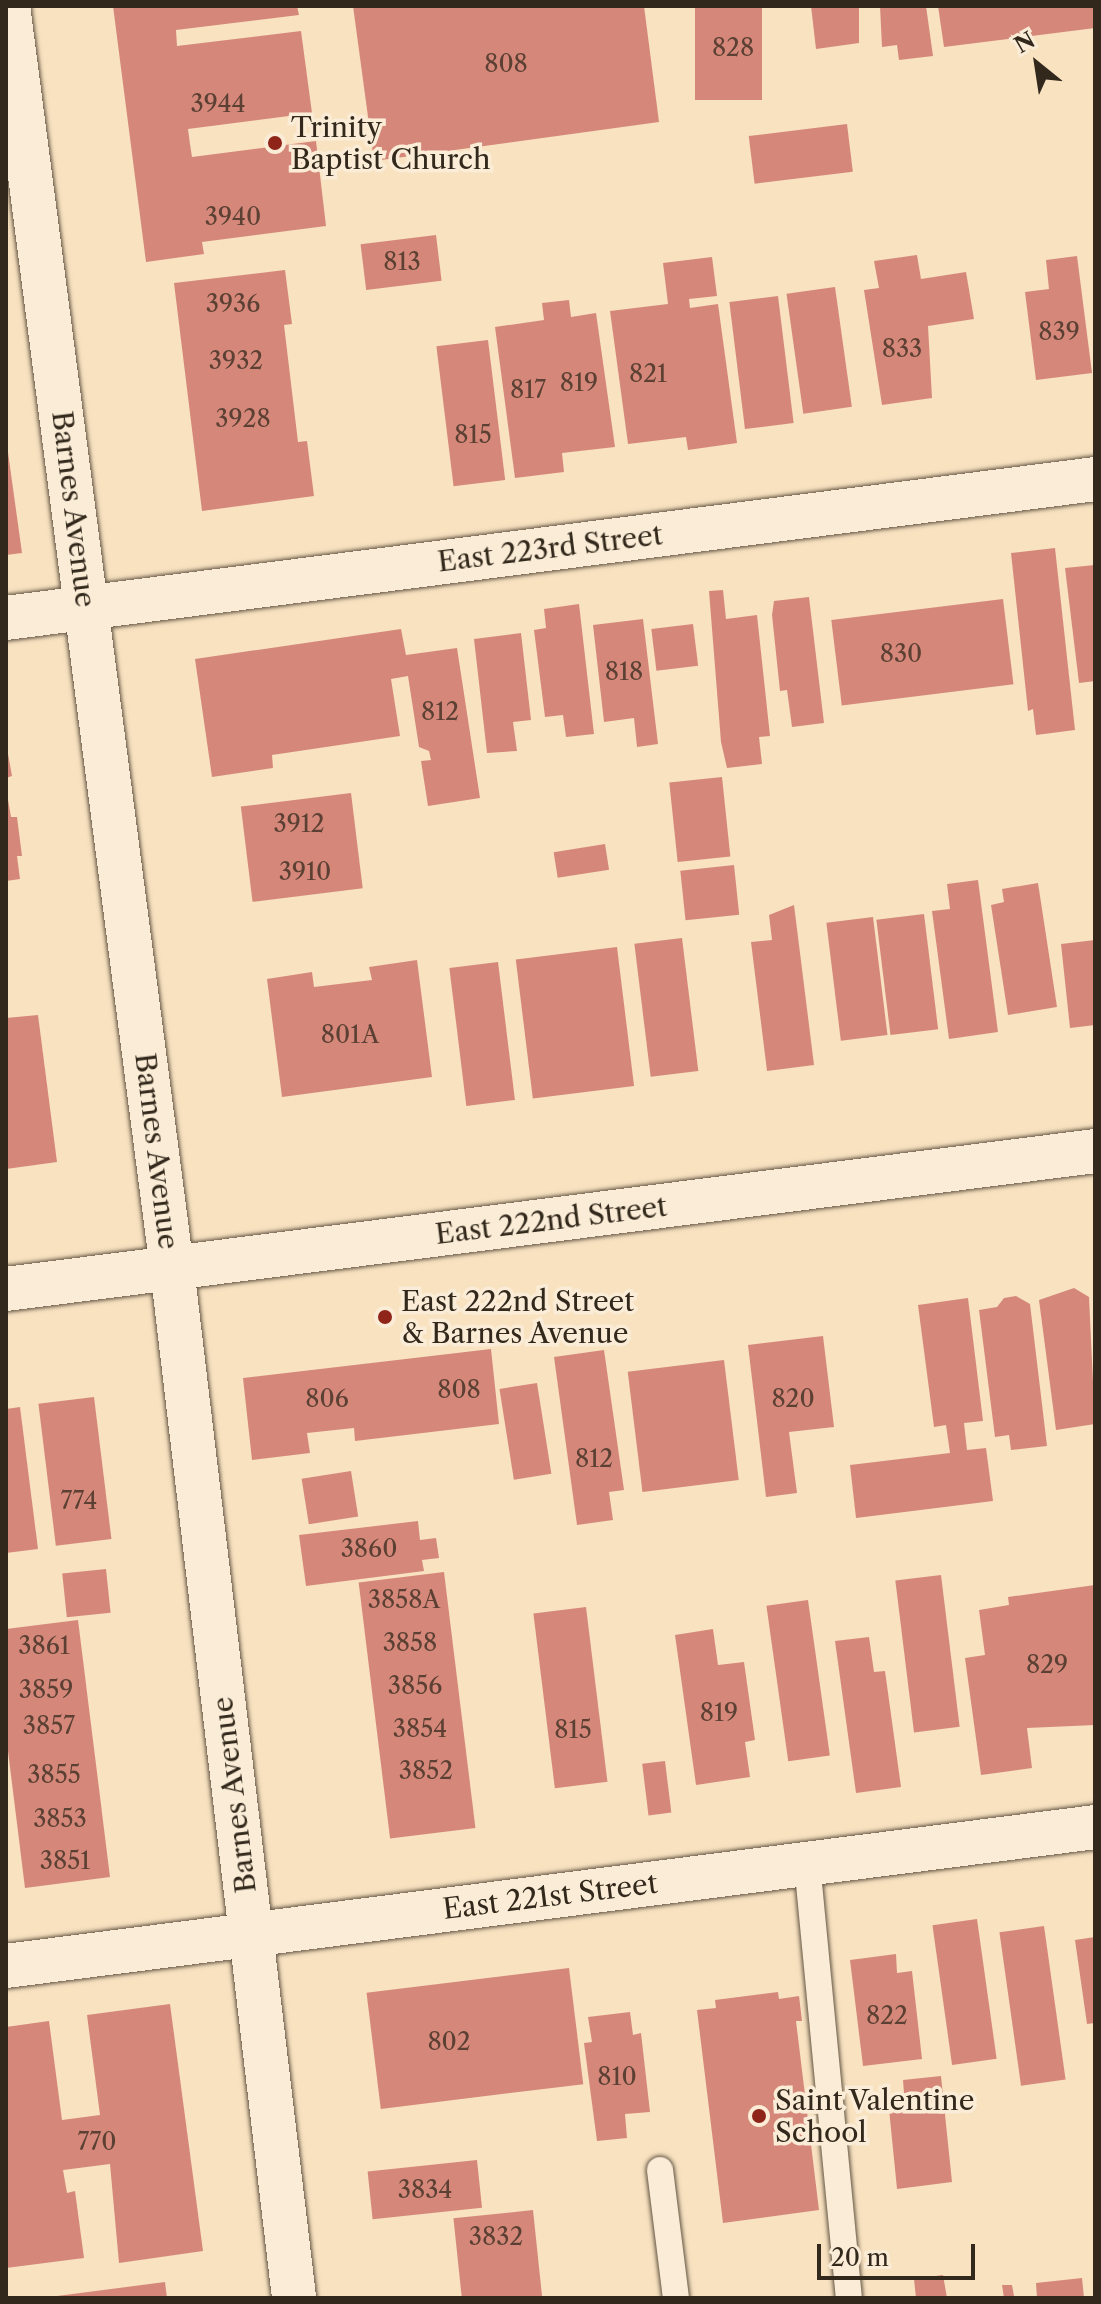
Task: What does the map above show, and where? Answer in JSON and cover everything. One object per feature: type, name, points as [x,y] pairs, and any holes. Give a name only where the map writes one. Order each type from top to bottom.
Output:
[{"type":"street","name":"Barnes Avenue","points":[[8,6],[172,1268],[294,2298]]},
{"type":"street","name":"East 223rd Street","points":[[6,618],[1095,479]]},
{"type":"street","name":"East 222nd Street","points":[[6,1289],[1095,1151]]},
{"type":"street","name":"East 221st Street","points":[[6,1966],[1095,1827]]},
{"type":"lane","points":[[807,1863],[849,2298]]},
{"type":"lane","points":[[660,2170],[676,2298]]},
{"type":"building","points":[[113,6],[297,6],[299,15],[176,30],[177,46],[301,31],[312,113],[188,129],[192,157],[316,141],[326,226],[202,242],[204,254],[146,262]]},
{"type":"building","points":[[353,6],[644,6],[659,122],[374,161]]},
{"type":"building","points":[[695,6],[762,6],[762,100],[695,100]]},
{"type":"building","points":[[811,6],[859,6],[859,43],[816,49]]},
{"type":"building","points":[[880,6],[926,6],[933,56],[899,60],[897,45],[882,47]]},
{"type":"building","points":[[938,6],[1095,6],[1095,28],[944,47]]},
{"type":"building","points":[[847,124],[853,172],[755,184],[749,136]]},
{"type":"building","points":[[436,235],[442,281],[366,290],[361,244]]},
{"type":"building","points":[[917,255],[921,279],[966,272],[974,319],[928,326],[932,398],[882,405],[864,290],[879,288],[874,261]]},
{"type":"building","points":[[1077,256],[1092,373],[1036,380],[1025,292],[1049,289],[1046,260]]},
{"type":"building","points":[[712,257],[717,296],[689,299],[690,308],[718,304],[737,443],[688,450],[686,437],[628,444],[610,311],[668,304],[663,263]]},
{"type":"building","points":[[285,270],[292,324],[284,325],[298,442],[307,441],[314,496],[202,511],[174,283]]},
{"type":"building","points":[[835,287],[852,407],[803,414],[786,294]]},
{"type":"building","points":[[778,296],[794,423],[745,429],[729,302]]},
{"type":"building","points":[[569,300],[571,317],[596,313],[615,447],[562,453],[564,472],[515,478],[495,327],[544,320],[542,303]]},
{"type":"building","points":[[488,340],[505,480],[454,486],[436,346]]},
{"type":"building","points":[[6,438],[22,553],[6,555]]},
{"type":"building","points":[[1055,548],[1075,730],[1036,735],[1033,709],[1028,711],[1011,553]]},
{"type":"building","points":[[1095,565],[1095,681],[1079,683],[1065,568]]},
{"type":"building","points":[[723,590],[726,619],[757,615],[770,736],[759,737],[762,764],[727,768],[721,742],[709,591]]},
{"type":"building","points":[[809,597],[824,723],[792,727],[787,690],[780,691],[772,615],[774,601]]},
{"type":"building","points":[[1003,599],[1013,684],[842,705],[831,620]]},
{"type":"building","points":[[579,604],[594,734],[566,737],[563,715],[545,717],[534,630],[546,628],[544,609]]},
{"type":"building","points":[[643,619],[658,744],[637,747],[634,718],[604,722],[593,625]]},
{"type":"building","points":[[693,624],[698,666],[656,671],[651,629]]},
{"type":"building","points":[[401,629],[406,655],[457,648],[480,798],[428,806],[421,761],[431,760],[429,751],[419,747],[408,676],[391,679],[400,736],[272,755],[273,768],[212,777],[195,659]]},
{"type":"building","points":[[521,633],[531,720],[513,722],[517,751],[487,753],[474,639]]},
{"type":"building","points":[[6,743],[12,776],[6,778]]},
{"type":"building","points":[[722,777],[730,857],[678,862],[669,783]]},
{"type":"building","points":[[6,788],[11,817],[17,817],[22,856],[17,856],[20,879],[6,881]]},
{"type":"building","points":[[351,793],[363,888],[253,902],[241,807]]},
{"type":"building","points":[[605,844],[609,870],[558,878],[554,852]]},
{"type":"building","points":[[734,865],[739,915],[686,920],[680,871]]},
{"type":"building","points":[[978,880],[998,1032],[949,1039],[932,911],[950,909],[947,884]]},
{"type":"building","points":[[1038,883],[1057,1007],[1008,1015],[991,905],[1004,902],[1002,889]]},
{"type":"building","points":[[794,905],[814,1065],[767,1071],[751,942],[772,940],[769,915]]},
{"type":"building","points":[[924,914],[938,1029],[890,1035],[876,920]]},
{"type":"building","points":[[873,917],[888,1035],[841,1041],[826,923]]},
{"type":"building","points":[[682,938],[698,1071],[651,1077],[634,944]]},
{"type":"building","points":[[1095,940],[1095,1025],[1070,1028],[1061,944]]},
{"type":"building","points":[[617,947],[634,1086],[533,1098],[516,959]]},
{"type":"building","points":[[417,960],[432,1077],[282,1097],[267,979],[312,972],[314,987],[372,980],[369,967]]},
{"type":"building","points":[[498,962],[515,1100],[466,1106],[449,968]]},
{"type":"building","points":[[38,1015],[57,1162],[6,1169],[6,1018]]},
{"type":"building","points":[[1074,1288],[1089,1297],[1095,1424],[1056,1430],[1039,1300]]},
{"type":"building","points":[[1016,1296],[1030,1304],[1047,1446],[1011,1450],[1009,1435],[995,1437],[979,1310],[997,1307],[1004,1298]]},
{"type":"building","points":[[968,1298],[983,1421],[964,1423],[967,1450],[986,1448],[993,1501],[856,1518],[850,1465],[950,1453],[946,1425],[934,1427],[918,1305]]},
{"type":"building","points":[[823,1336],[834,1427],[789,1432],[797,1493],[766,1497],[748,1345]]},
{"type":"building","points":[[491,1349],[499,1424],[355,1441],[354,1428],[307,1433],[310,1453],[252,1460],[243,1378]]},
{"type":"building","points":[[604,1350],[624,1490],[609,1492],[613,1520],[577,1525],[554,1357]]},
{"type":"building","points":[[724,1360],[739,1480],[642,1492],[628,1372]]},
{"type":"building","points":[[537,1383],[551,1474],[514,1480],[499,1389]]},
{"type":"building","points":[[94,1397],[111,1539],[56,1546],[38,1404]]},
{"type":"building","points":[[20,1407],[38,1549],[6,1553],[6,1409]]},
{"type":"building","points":[[351,1471],[358,1516],[309,1524],[302,1479]]},
{"type":"building","points":[[418,1521],[420,1540],[436,1538],[439,1558],[422,1560],[424,1571],[306,1586],[299,1535]]},
{"type":"building","points":[[106,1569],[111,1613],[67,1617],[62,1574]]},
{"type":"building","points":[[444,1572],[475,1828],[390,1839],[359,1582]]},
{"type":"building","points":[[941,1575],[960,1727],[914,1732],[895,1581]]},
{"type":"building","points":[[1095,1585],[1095,1725],[1027,1728],[1032,1768],[981,1775],[965,1658],[985,1655],[979,1610],[1009,1605],[1008,1597]]},
{"type":"building","points":[[808,1600],[830,1755],[788,1761],[766,1606]]},
{"type":"building","points":[[586,1607],[607,1782],[555,1788],[533,1613]]},
{"type":"building","points":[[78,1620],[110,1877],[25,1888],[6,1735],[6,1629]]},
{"type":"building","points":[[713,1629],[718,1665],[744,1662],[755,1740],[745,1742],[750,1777],[696,1785],[675,1635]]},
{"type":"building","points":[[869,1637],[874,1672],[885,1671],[901,1787],[856,1793],[835,1641]]},
{"type":"building","points":[[665,1761],[671,1813],[649,1815],[642,1764]]},
{"type":"building","points":[[977,1919],[997,2059],[952,2065],[932,1925]]},
{"type":"building","points":[[1044,1926],[1066,2079],[1021,2086],[999,1932]]},
{"type":"building","points":[[1095,1937],[1095,2023],[1087,2024],[1075,1940]]},
{"type":"building","points":[[896,1954],[897,1973],[912,1971],[922,2059],[863,2066],[850,1960]]},
{"type":"building","points":[[569,1968],[583,2084],[381,2109],[367,1993]]},
{"type":"building","name":"Saint Valentine School","points":[[778,1992],[779,1999],[799,1996],[802,2021],[796,2021],[819,2210],[723,2223],[697,2010],[716,2008],[715,2000]]},
{"type":"building","points":[[170,2004],[203,2251],[119,2263],[110,2164],[63,2170],[67,2193],[75,2191],[84,2258],[6,2268],[6,2027],[49,2021],[62,2120],[100,2115],[87,2015]]},
{"type":"building","points":[[630,2012],[633,2035],[641,2033],[650,2112],[625,2114],[627,2138],[597,2141],[584,2043],[592,2042],[588,2017]]},
{"type":"building","points":[[941,2076],[952,2182],[897,2189],[889,2109],[905,2106],[903,2080]]},
{"type":"building","points":[[477,2160],[482,2208],[373,2219],[368,2171]]},
{"type":"building","points":[[533,2210],[542,2298],[462,2298],[453,2218]]},
{"type":"building","points":[[943,2275],[947,2298],[916,2298],[914,2279]]},
{"type":"building","points":[[1082,2278],[1084,2298],[1037,2298],[1036,2283]]},
{"type":"building","points":[[165,2282],[167,2298],[57,2298],[57,2296]]},
{"type":"building","points":[[1002,2285],[1012,2285],[1014,2296],[1026,2298],[1004,2298]]},
{"type":"place","name":"Trinity Baptist Church","points":[[275,143]]},
{"type":"place","name":"East 222nd Street & Barnes Avenue","points":[[385,1317]]},
{"type":"place","name":"Saint Valentine School","points":[[759,2116]]}]
